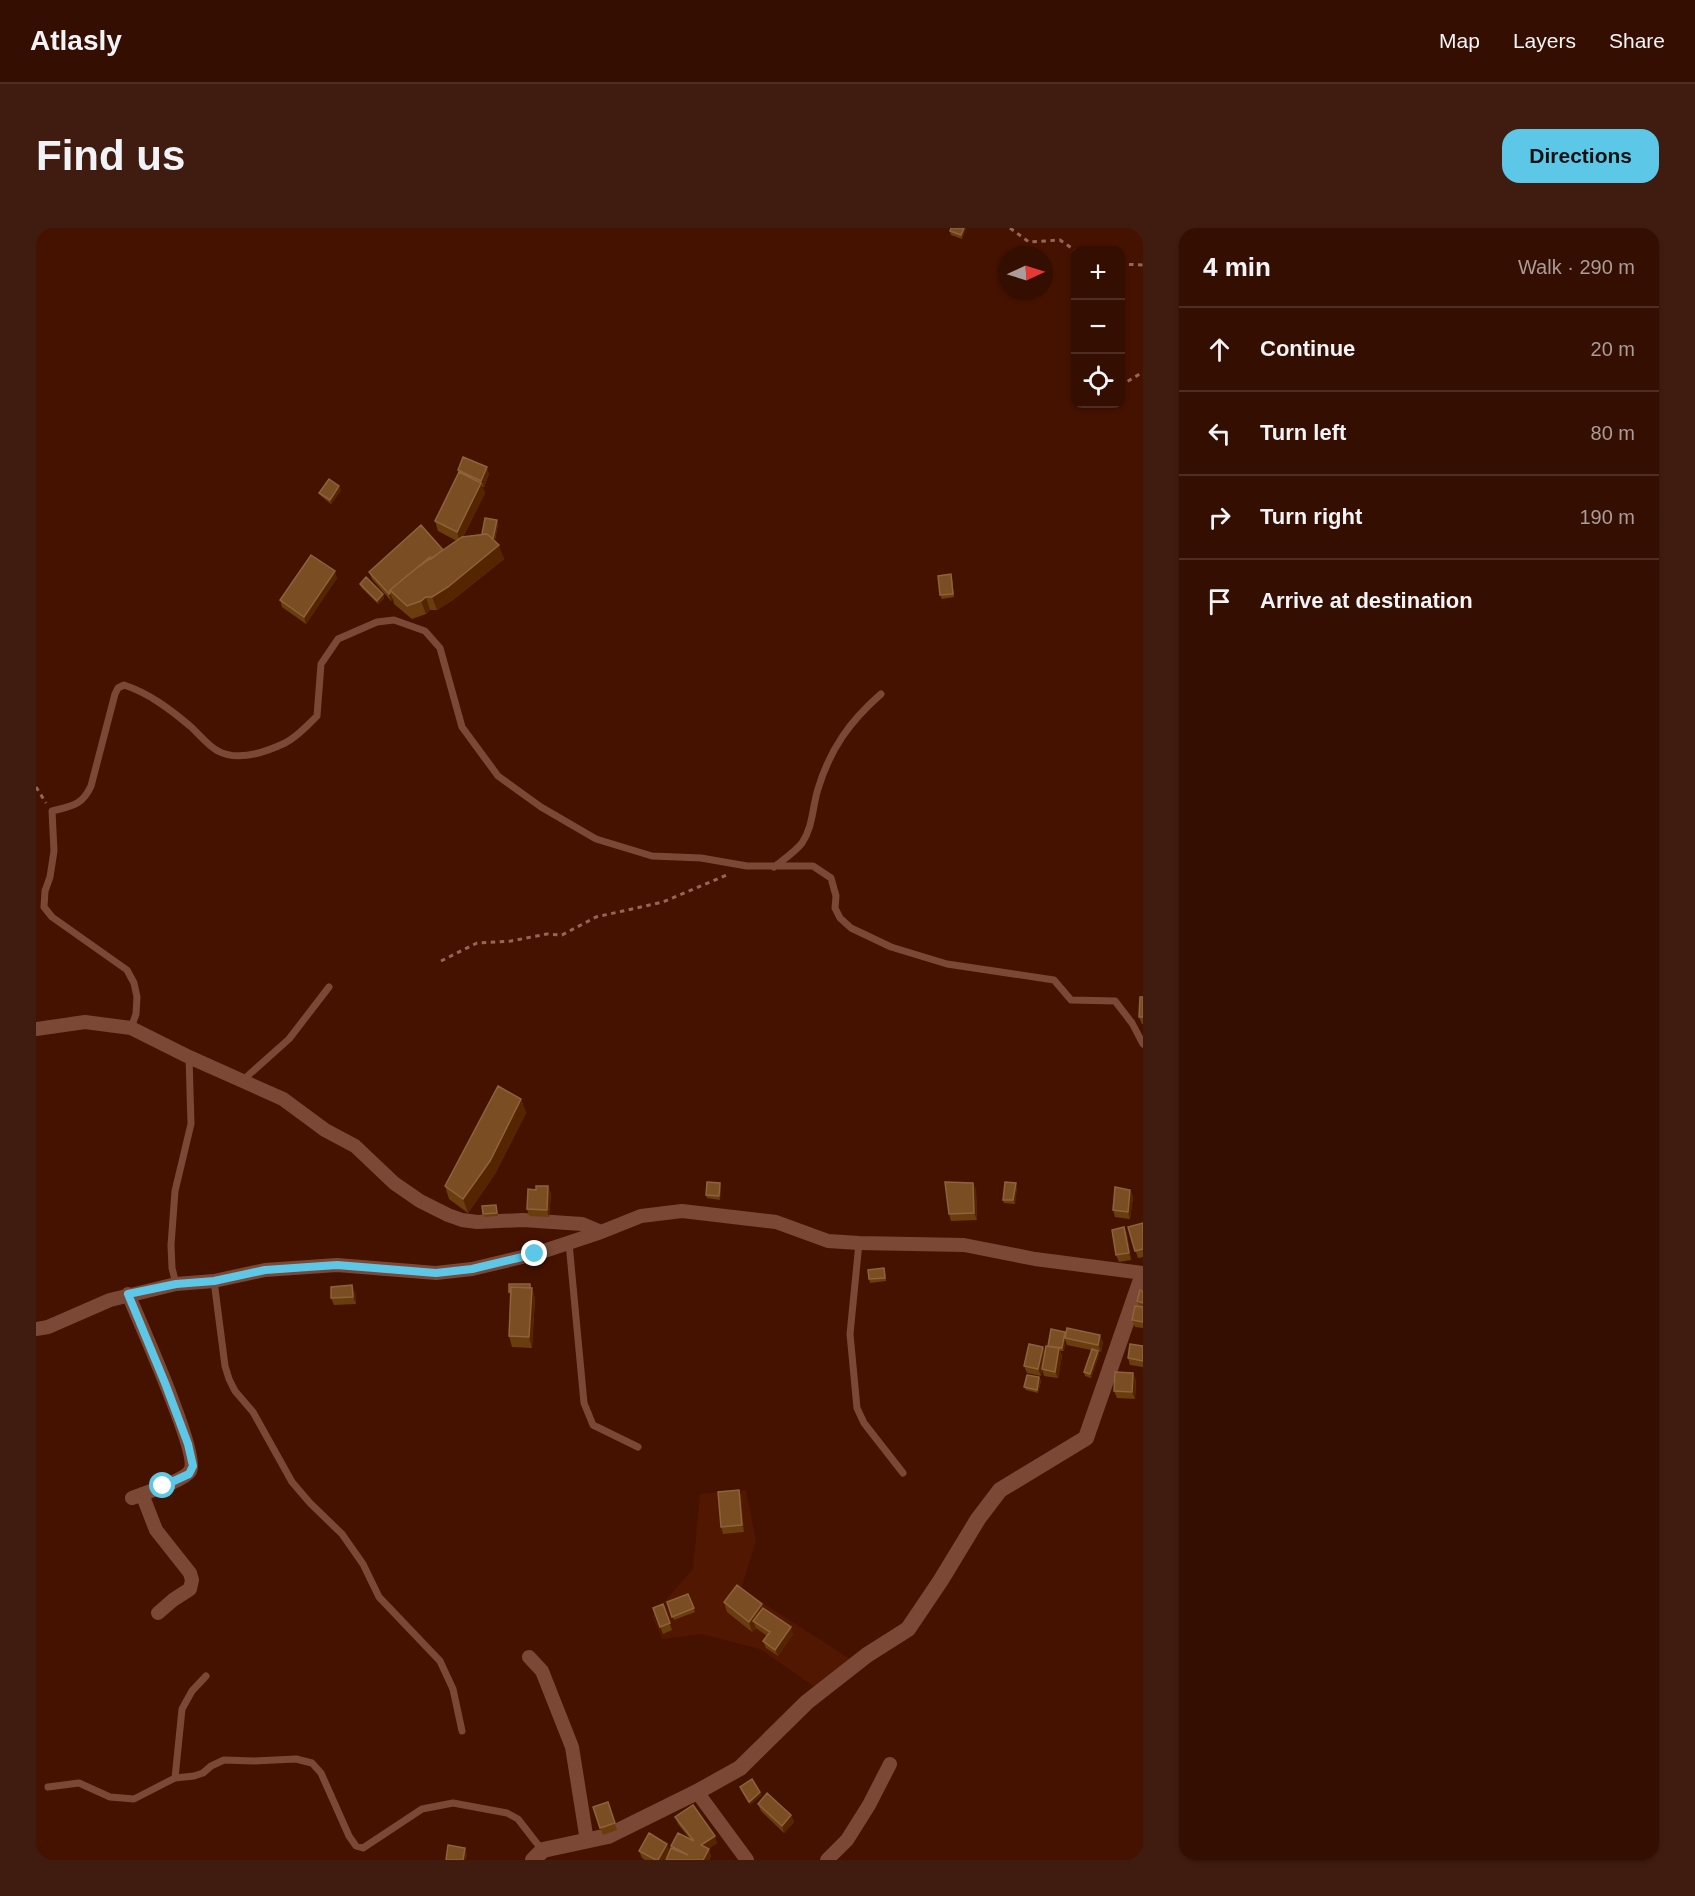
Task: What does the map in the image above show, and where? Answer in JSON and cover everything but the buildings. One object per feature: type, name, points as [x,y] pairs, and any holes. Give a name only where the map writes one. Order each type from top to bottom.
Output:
[{"type":"street","points":[[36,1029],[85,1022],[131,1028],[283,1099],[325,1130],[354,1146],[394,1184],[448,1215],[477,1222],[523,1220],[582,1224],[601,1232]]},
{"type":"street","points":[[36,1329],[48,1327],[128,1294],[176,1284],[214,1281],[265,1270],[337,1265],[436,1273],[472,1269],[535,1254],[641,1216],[682,1211],[776,1222],[828,1241],[859,1244],[964,1245],[1035,1259],[1143,1273],[1086,1438],[1000,1490],[978,1519],[908,1629],[867,1655],[807,1702],[740,1768],[608,1836],[538,1855]]},
{"type":"street","points":[[128,1294],[165,1383],[188,1444],[193,1466],[189,1474],[137,1496],[156,1530],[190,1573],[192,1580],[190,1589],[158,1613]]},
{"type":"street","points":[[529,1657],[542,1671],[572,1748],[587,1841]]},
{"type":"street","points":[[827,1860],[847,1840],[869,1805],[890,1764]]},
{"type":"street","points":[[697,1792],[747,1860]]},
{"type":"lane","points":[[131,1028],[136,1014],[137,997],[134,983],[127,970],[52,917],[44,907],[45,891],[50,877],[54,851],[52,810],[74,805],[86,798],[118,688],[124,685],[146,693],[190,725],[218,751],[238,756],[252,755],[286,743],[317,716],[321,664],[338,639],[376,622],[394,620],[425,631],[440,648],[462,727],[498,776],[541,807],[596,839],[652,856],[701,858],[747,866],[813,866],[831,878],[836,896],[835,908],[840,918],[851,928],[891,947],[947,964],[1054,980],[1071,1000],[1115,1001],[1132,1023],[1143,1044]]},
{"type":"lane","points":[[774,867],[800,845],[809,830],[818,789],[839,739],[862,710],[881,694]]},
{"type":"lane","points":[[243,1080],[289,1039],[329,987]]},
{"type":"lane","points":[[176,1284],[172,1268],[171,1245],[175,1191],[191,1124],[189,1057]]},
{"type":"lane","points":[[568,1243],[584,1403],[593,1425],[638,1447]]},
{"type":"lane","points":[[859,1244],[850,1334],[857,1408],[864,1423],[903,1473]]},
{"type":"lane","points":[[214,1281],[225,1366],[235,1391],[253,1412],[292,1482],[342,1534],[363,1564],[380,1598],[440,1661],[453,1689],[462,1731]]},
{"type":"lane","points":[[176,1778],[182,1709],[192,1691],[206,1676]]},
{"type":"lane","points":[[48,1787],[80,1783],[110,1797],[134,1798],[176,1778],[203,1773],[224,1760],[296,1759],[312,1763],[321,1773],[349,1836],[356,1846],[363,1848],[422,1809],[453,1803],[507,1813],[526,1829],[538,1855]]},
{"type":"path","points":[[1010,228],[1029,242],[1060,240],[1071,248]]},
{"type":"path","points":[[1125,264],[1143,266]]},
{"type":"path","points":[[1125,383],[1143,372]]},
{"type":"path","points":[[36,787],[52,810]]},
{"type":"path","points":[[441,962],[477,943],[511,941],[547,934],[562,935],[596,917],[663,902],[747,866]]},
{"type":"shaded area","points":[[746,1490],[756,1541],[741,1589],[850,1659],[815,1687],[760,1649],[702,1634],[662,1639],[652,1616],[693,1569],[700,1494]]},
{"type":"route","points":[[163,1486],[189,1474],[193,1466],[188,1444],[165,1383],[128,1294],[176,1284],[214,1281],[265,1270],[337,1265],[436,1273],[472,1269],[535,1254]]}]
